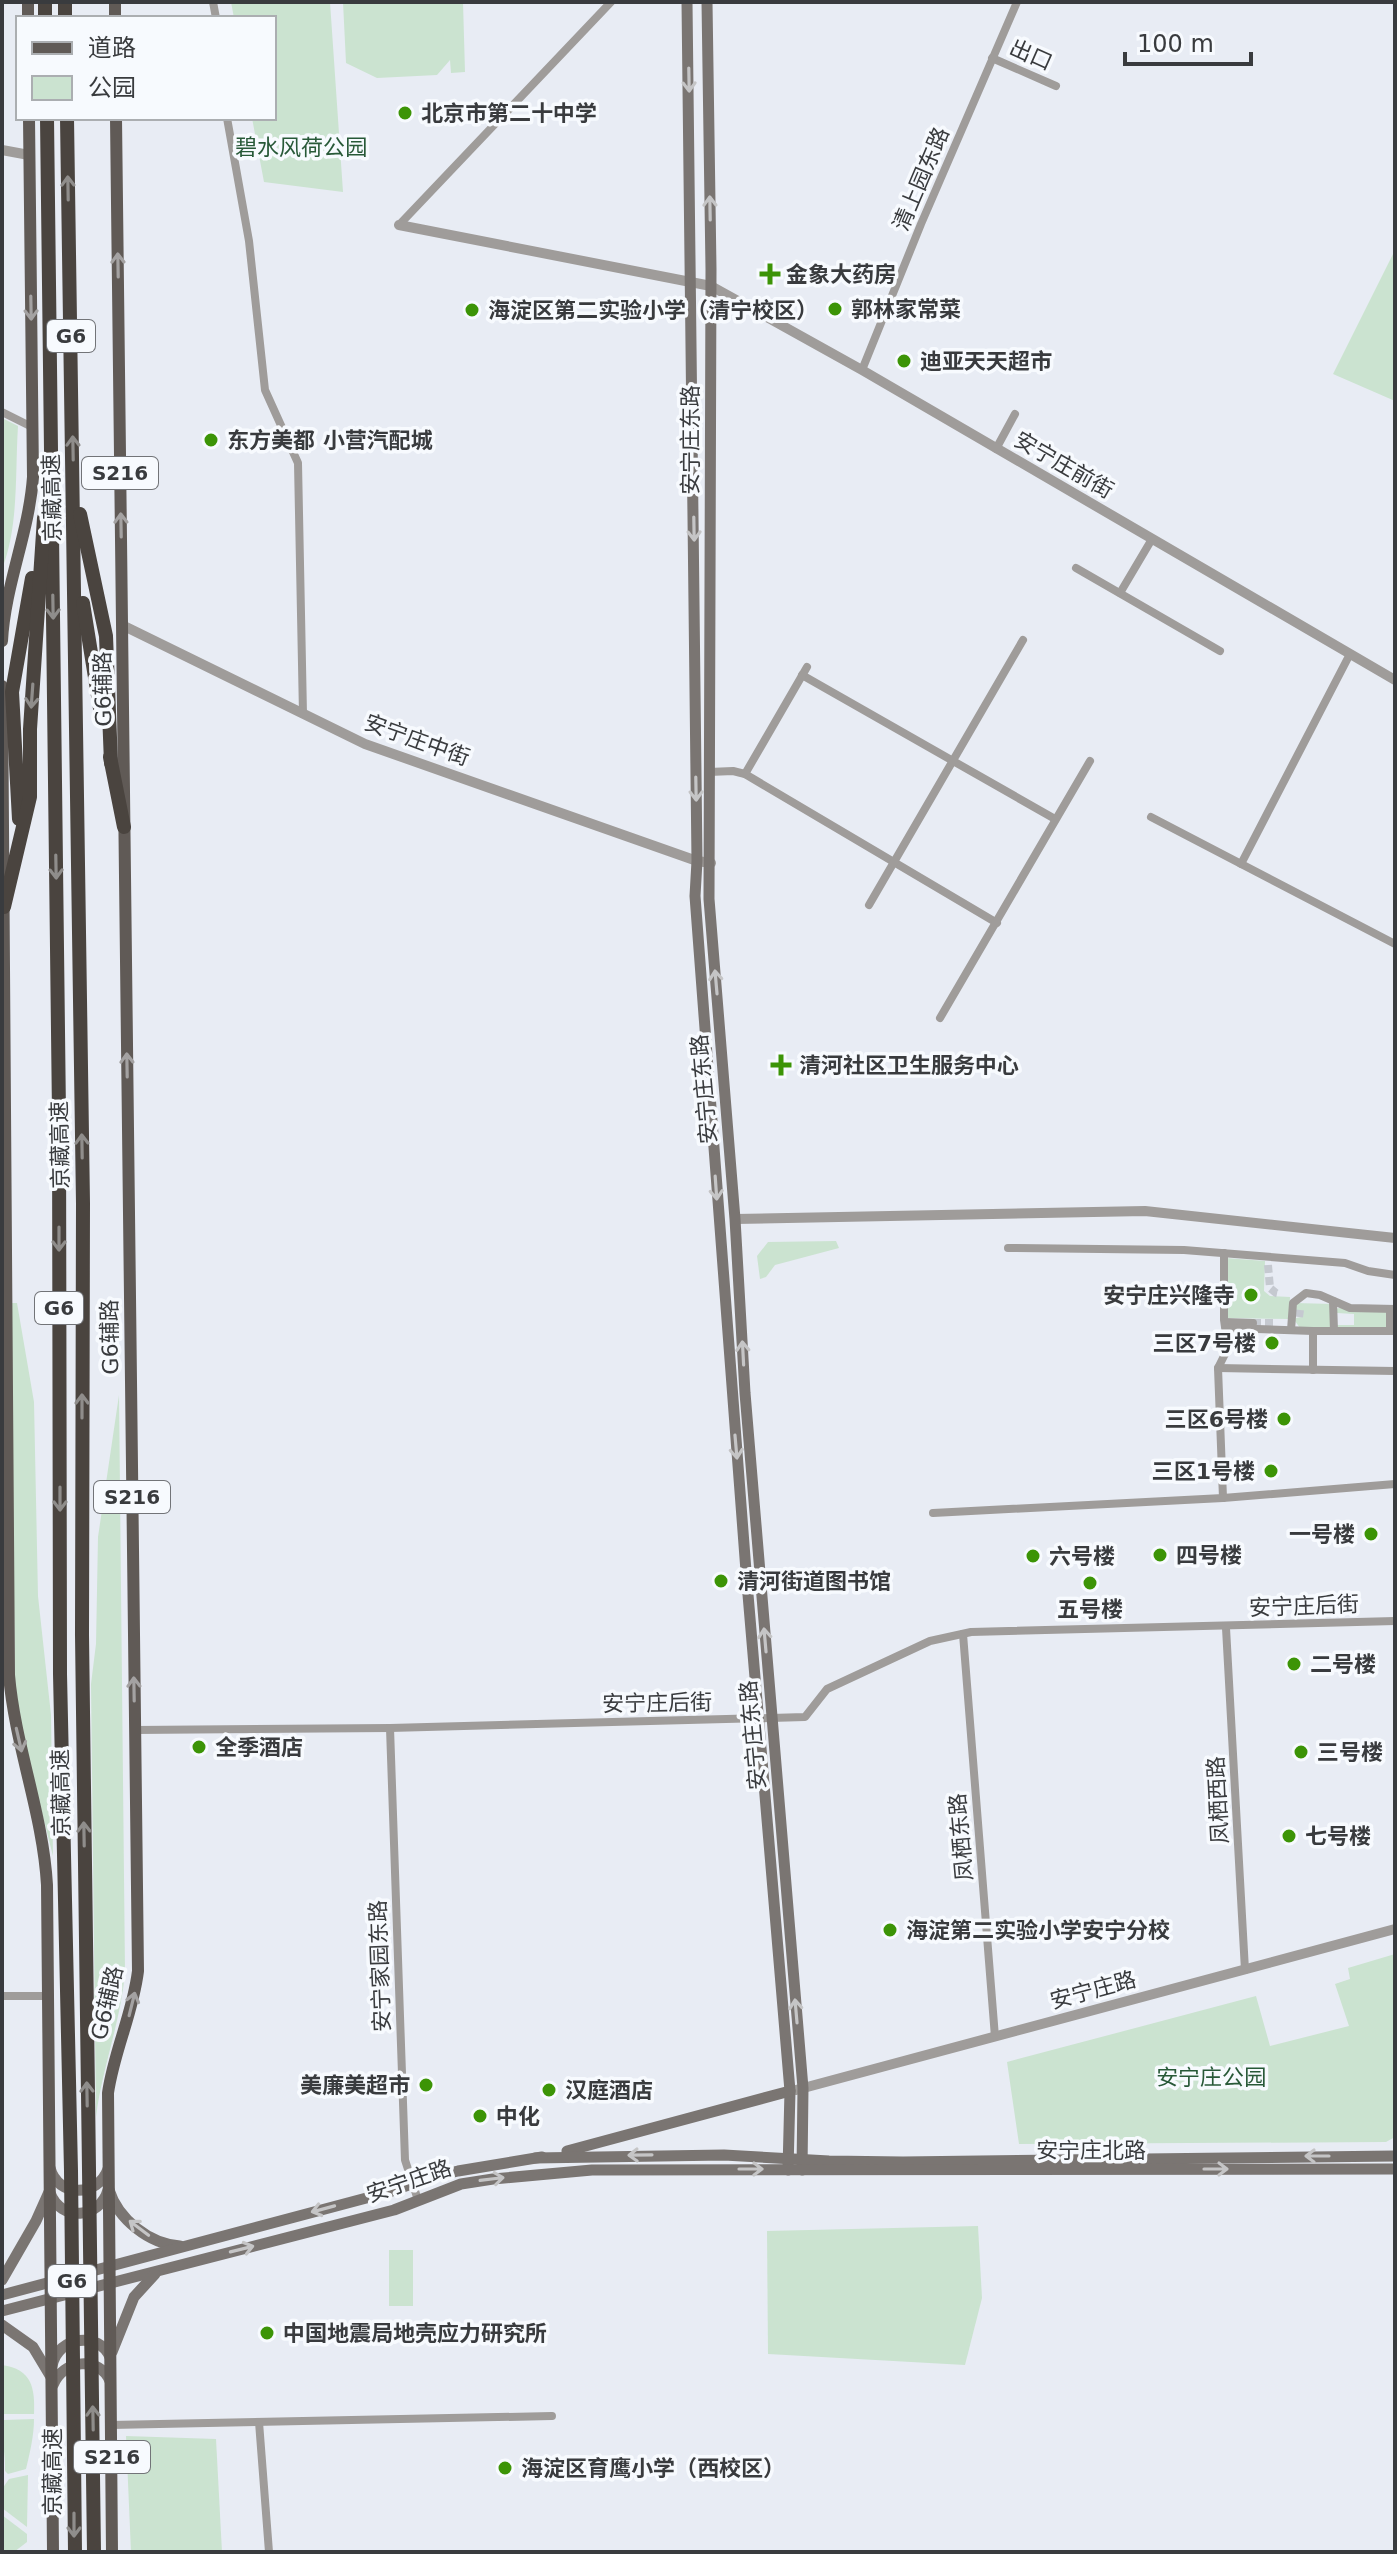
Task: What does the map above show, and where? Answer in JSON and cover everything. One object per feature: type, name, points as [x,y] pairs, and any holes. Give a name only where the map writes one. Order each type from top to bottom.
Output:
[{"type":"highway","name":"京藏高速","points":[[47,120],[59,1114],[60,1674],[71,2171],[75,2552]]},
{"type":"highway","name":"京藏高速","points":[[67,120],[83,1203],[82,1635],[94,2552]]},
{"type":"highway","points":[[4,907],[19,833],[30,797],[30,729],[51,445]]},
{"type":"highway","points":[[73,482],[106,636],[111,763]]},
{"type":"highway","points":[[75,554],[100,711],[124,827]]},
{"type":"main road","name":"安宁庄东路","points":[[687,2],[696,912],[790,2091],[788,2164]]},
{"type":"main road","name":"安宁庄东路","points":[[707,2],[711,286],[709,899],[735,1219],[745,1393],[803,2088],[802,2165]]},
{"type":"main road","points":[[2,641],[8,598],[31,498],[29,120]]},
{"type":"main road","name":"G6辅路","points":[[112,2552],[110,2077],[133,2002],[138,1971],[116,120]]},
{"type":"main road","name":"S216","points":[[2,686],[5,1595],[13,1711],[46,1867],[53,2552]]},
{"type":"main road","name":"安宁庄路","points":[[2,2293],[19,2291],[458,2171],[593,2145],[790,2091]]},
{"type":"main road","name":"安宁庄路","points":[[535,2158],[724,2155],[788,2164]]},
{"type":"main road","name":"安宁庄北路","points":[[802,2165],[1395,2156]]},
{"type":"main road","points":[[50,2180],[54,2179],[64,2187],[89,2189],[101,2183],[109,2163]]},
{"type":"main road","name":"安宁庄路","points":[[2,2311],[394,2210],[469,2183],[561,2172],[788,2164]]},
{"type":"main road","name":"安宁庄北路","points":[[788,2164],[1395,2169]]},
{"type":"main road","points":[[50,2180],[54,2202],[64,2210],[89,2212],[98,2209],[109,2186]]},
{"type":"main road","points":[[2,2280],[41,2213],[50,2180]]},
{"type":"main road","points":[[109,2186],[114,2202],[136,2227],[167,2244],[188,2245]]},
{"type":"main road","points":[[111,2362],[116,2341],[137,2293],[149,2278],[166,2268]]},
{"type":"main road","points":[[2,2325],[36,2350],[49,2372],[53,2389]]},
{"type":"main road","points":[[52,2366],[62,2346],[74,2341],[101,2346],[109,2354],[111,2362]]},
{"type":"main road","points":[[53,2389],[61,2371],[74,2365],[91,2365],[101,2369],[108,2375],[111,2385]]},
{"type":"street","points":[[399,225],[611,2]]},
{"type":"street","name":"清上园东路","points":[[862,370],[1017,2]]},
{"type":"street","name":"出口","points":[[992,58],[1056,86]]},
{"type":"street","points":[[227,120],[249,241],[265,390],[298,463],[303,714]]},
{"type":"street","points":[[2,150],[29,155]]},
{"type":"street","points":[[399,225],[711,286]]},
{"type":"street","name":"安宁庄前街","points":[[711,286],[862,370],[1395,680]]},
{"type":"street","points":[[2,412],[32,427]]},
{"type":"street","points":[[996,449],[1015,414]]},
{"type":"street","points":[[1120,593],[1152,539]]},
{"type":"street","points":[[1076,568],[1220,651]]},
{"type":"street","name":"安宁庄中街","points":[[122,625],[365,744],[697,861],[711,863]]},
{"type":"street","points":[[869,905],[1023,640]]},
{"type":"street","points":[[1241,864],[1350,654]]},
{"type":"street","points":[[745,774],[804,671],[953,762],[1055,819]]},
{"type":"street","points":[[940,1018],[1090,761]]},
{"type":"street","points":[[709,772],[745,774],[997,923]]},
{"type":"street","points":[[1151,817],[1395,944]]},
{"type":"street","points":[[735,1219],[1145,1211],[1395,1238]]},
{"type":"street","points":[[1008,1248],[1123,1248],[1224,1253],[1269,1261],[1345,1263],[1368,1271],[1395,1275]]},
{"type":"street","points":[[1223,1498],[1218,1368],[1228,1348],[1224,1253]]},
{"type":"street","points":[[1226,1325],[1291,1330],[1313,1331],[1392,1331],[1393,1309],[1350,1308],[1320,1295],[1306,1293],[1293,1303],[1296,1317],[1291,1330]]},
{"type":"street","points":[[1333,1301],[1334,1331]]},
{"type":"street","points":[[1226,1325],[1253,1323]]},
{"type":"street","points":[[1313,1331],[1313,1370]]},
{"type":"street","points":[[1218,1368],[1395,1371]]},
{"type":"street","points":[[933,1513],[1223,1498],[1395,1484]]},
{"type":"street","name":"安宁庄后街","points":[[135,1730],[390,1728],[805,1717],[827,1689],[930,1641],[963,1634],[1395,1621]]},
{"type":"street","name":"凤栖西路","points":[[1226,1628],[1245,1970]]},
{"type":"street","name":"凤栖东路","points":[[963,1634],[995,2037]]},
{"type":"street","name":"安宁家园东路","points":[[390,1728],[405,2160],[418,2200]]},
{"type":"street","name":"安宁庄路","points":[[790,2091],[1394,1930]]},
{"type":"street","points":[[2,1996],[48,1996]]},
{"type":"street","points":[[111,2425],[552,2416]]},
{"type":"street","points":[[259,2422],[269,2552]]},
{"type":"green space","name":"碧水风荷公园","points":[[231,2],[330,2],[343,192],[264,182],[252,120],[276,120],[276,16],[234,16]]},
{"type":"green space","points":[[343,2],[463,2],[465,72],[451,73],[450,60],[437,75],[377,78],[346,63]]},
{"type":"green space","points":[[1395,250],[1395,401],[1333,374]]},
{"type":"green space","points":[[2,418],[18,426],[14,517],[2,569]]},
{"type":"green space","points":[[836,1241],[839,1248],[775,1265],[766,1277],[760,1279],[757,1256],[768,1242]]},
{"type":"green space","points":[[1226,1258],[1265,1261],[1264,1291],[1270,1296],[1290,1297],[1289,1319],[1225,1318]]},
{"type":"green space","points":[[10,1303],[17,1303],[34,1402],[38,1596],[51,1715],[53,1856],[20,1727],[15,1680]]},
{"type":"green space","points":[[1295,1303],[1333,1304],[1332,1327],[1300,1328],[1295,1321],[1301,1315],[1295,1315]]},
{"type":"green space","points":[[1336,1309],[1389,1311],[1388,1328],[1337,1328],[1337,1325],[1354,1325],[1354,1314],[1337,1313]]},
{"type":"green space","points":[[119,1395],[125,1972],[96,2117],[91,1684],[96,1644],[98,1537]]},
{"type":"green space","name":"安宁庄公园","points":[[1395,1954],[1395,2137],[1386,2142],[1019,2144],[1007,2062],[1256,1996],[1270,2046],[1349,2026],[1335,1984],[1350,1979],[1348,1968]]},
{"type":"green space","points":[[978,2226],[982,2298],[965,2365],[768,2354],[767,2231]]},
{"type":"green space","points":[[389,2250],[413,2250],[413,2306],[389,2306]]},
{"type":"green space","points":[[2,2365],[20,2371],[30,2381],[34,2414],[3,2414]]},
{"type":"green space","points":[[34,2419],[26,2469],[8,2474],[5,2471],[4,2420]]},
{"type":"green space","points":[[126,2436],[216,2439],[222,2552],[131,2552]]},
{"type":"green space","points":[[28,2475],[27,2527],[2,2508],[2,2489],[9,2479]]},
{"type":"green space","points":[[2,2515],[27,2534],[27,2542],[14,2552],[2,2552]]},
{"type":"tunnel","points":[[1268,1265],[1270,1288],[1281,1294]]},
{"type":"tunnel","points":[[1299,1317],[1300,1310]]},
{"type":"tunnel","points":[[1253,1323],[1275,1323]]},
{"type":"place","name":"北京市第二十中学","points":[[405,113]]},
{"type":"place","name":"金象大药房","points":[[770,274]]},
{"type":"place","name":"郭林家常菜","points":[[835,309]]},
{"type":"place","name":"海淀区第二实验小学（清宁校区）","points":[[472,310]]},
{"type":"place","name":"迪亚天天超市","points":[[904,361]]},
{"type":"place","name":"东方美都 小营汽配城","points":[[211,440]]},
{"type":"place","name":"清河社区卫生服务中心","points":[[781,1065]]},
{"type":"place","name":"安宁庄兴隆寺","points":[[1251,1295]]},
{"type":"place","name":"三区7号楼","points":[[1272,1343]]},
{"type":"place","name":"三区6号楼","points":[[1284,1419]]},
{"type":"place","name":"三区1号楼","points":[[1271,1471]]},
{"type":"place","name":"一号楼","points":[[1371,1534]]},
{"type":"place","name":"四号楼","points":[[1160,1555]]},
{"type":"place","name":"六号楼","points":[[1033,1556]]},
{"type":"place","name":"清河街道图书馆","points":[[721,1581]]},
{"type":"place","name":"五号楼","points":[[1090,1583]]},
{"type":"place","name":"二号楼","points":[[1294,1664]]},
{"type":"place","name":"全季酒店","points":[[199,1747]]},
{"type":"place","name":"三号楼","points":[[1301,1752]]},
{"type":"place","name":"七号楼","points":[[1289,1836]]},
{"type":"place","name":"海淀第二实验小学安宁分校","points":[[890,1930]]},
{"type":"place","name":"美廉美超市","points":[[426,2085]]},
{"type":"place","name":"汉庭酒店","points":[[549,2090]]},
{"type":"place","name":"中化","points":[[480,2116]]},
{"type":"place","name":"中国地震局地壳应力研究所","points":[[267,2333]]},
{"type":"place","name":"海淀区育鹰小学（西校区）","points":[[505,2468]]}]
